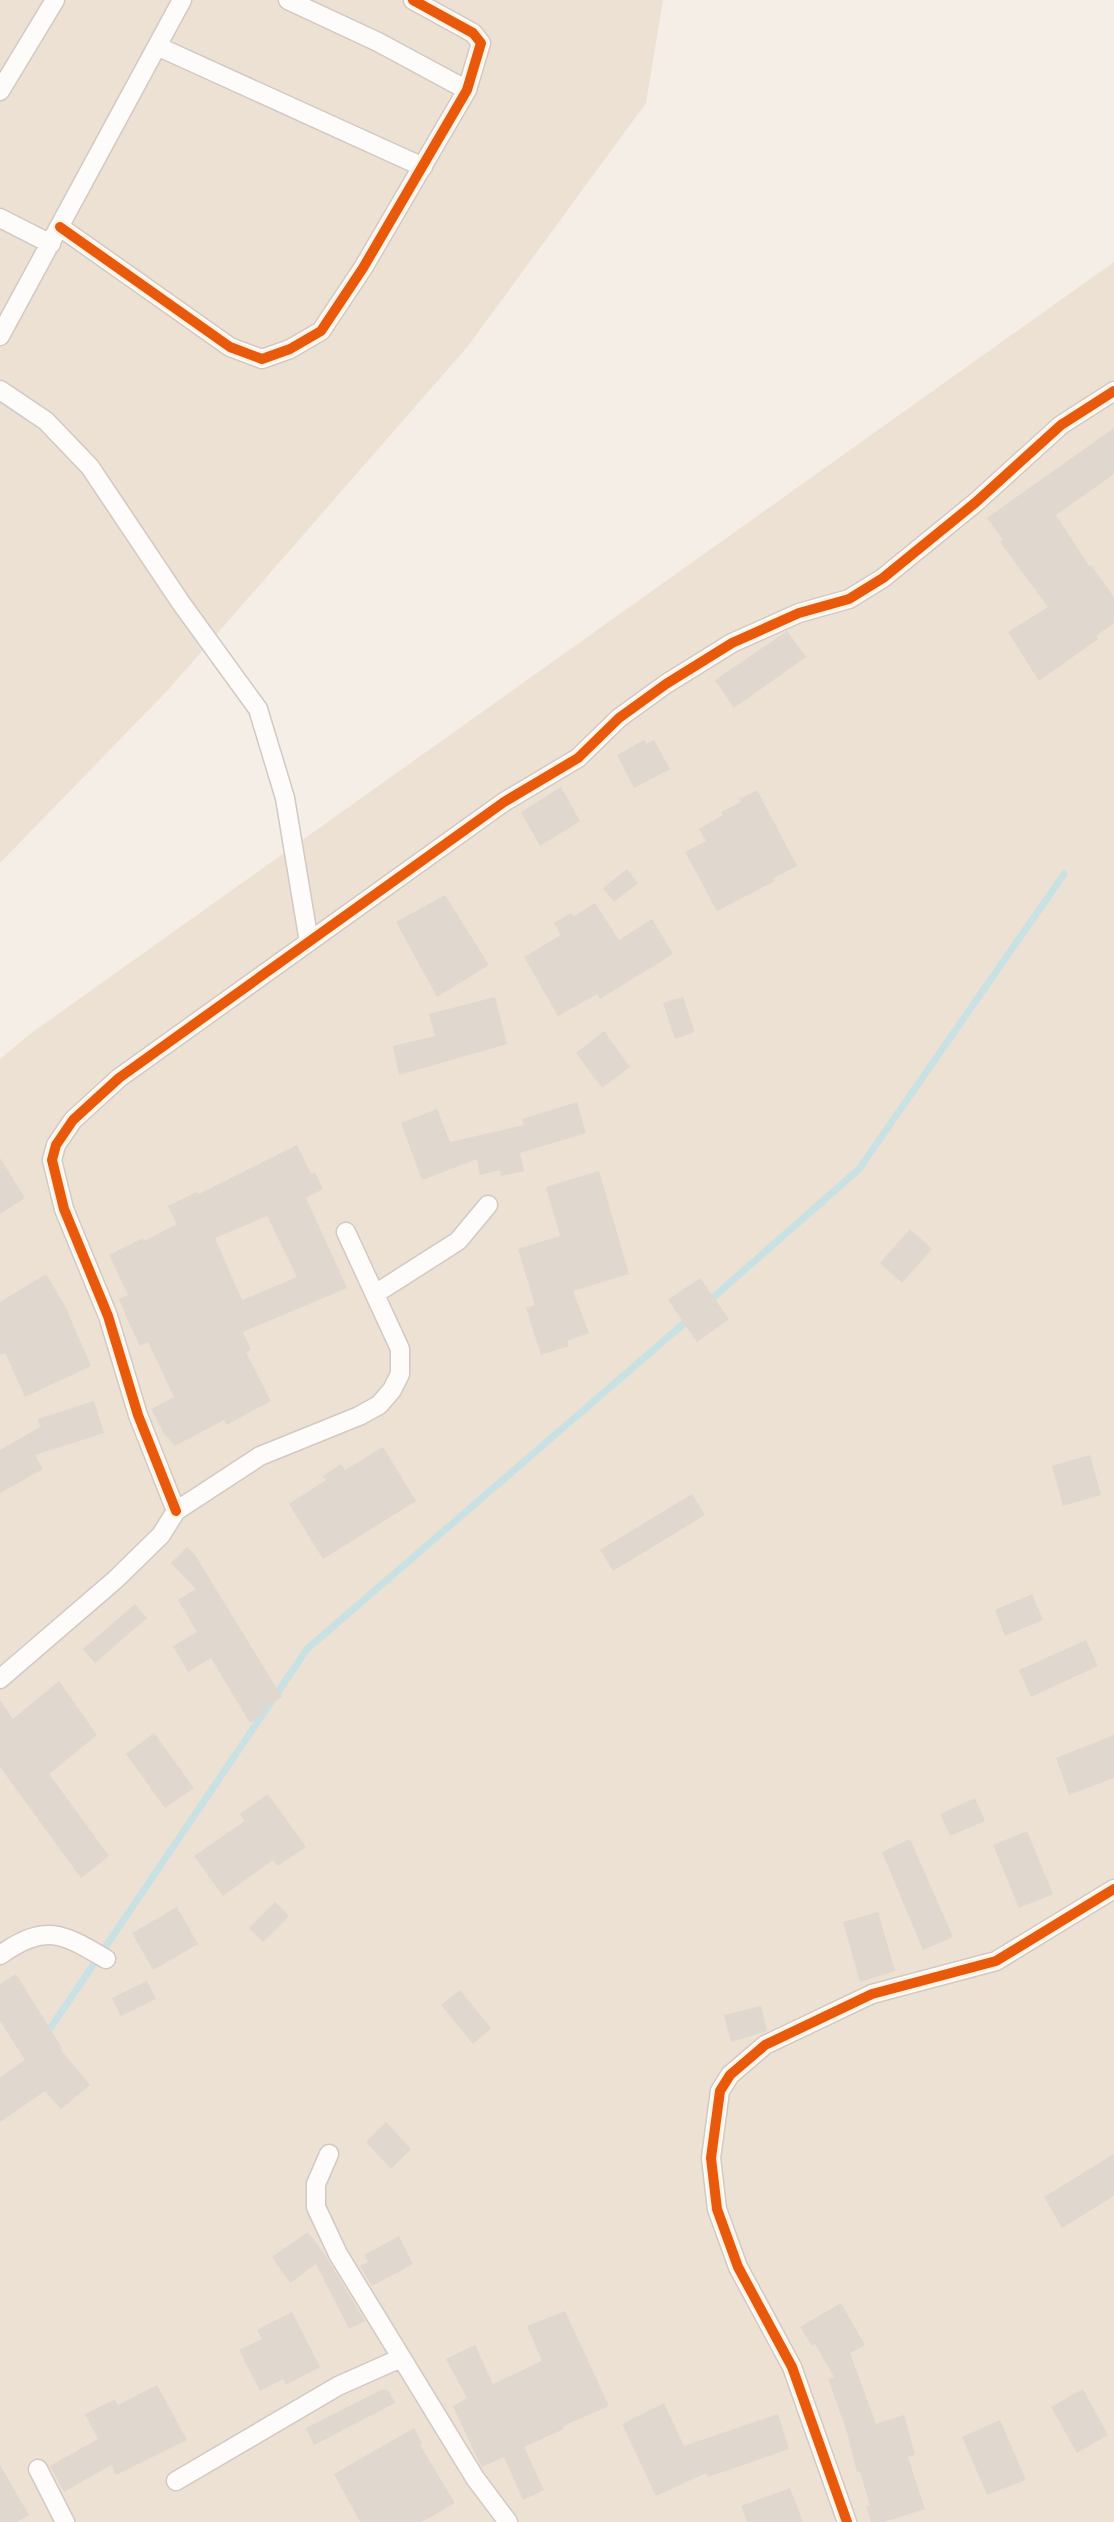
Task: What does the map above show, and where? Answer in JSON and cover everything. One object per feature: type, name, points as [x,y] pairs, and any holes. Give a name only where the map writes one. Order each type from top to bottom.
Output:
[{"type":"street","points":[[0,91],[55,0]]},
{"type":"street","points":[[0,336],[182,0]]},
{"type":"street","points":[[288,0],[378,42],[467,90]]},
{"type":"street","points":[[60,227],[230,347],[262,359],[290,349],[321,331],[363,268],[467,90],[481,43],[473,33],[413,0]]},
{"type":"street","points":[[159,47],[423,167]]},
{"type":"street","points":[[0,218],[51,244]]},
{"type":"street","points":[[0,390],[46,421],[90,467],[181,603],[258,709],[285,798],[309,942]]},
{"type":"street","points":[[176,1511],[138,1415],[108,1316],[64,1209],[52,1160],[56,1145],[73,1120],[119,1078],[504,802],[578,758],[619,718],[666,684],[732,643],[799,613],[849,599],[883,578],[975,503],[1061,425],[1114,391]]},
{"type":"street","points":[[375,1294],[458,1241],[488,1205]]},
{"type":"street","points":[[0,1679],[115,1580],[161,1535],[176,1511],[260,1456],[359,1416],[379,1405],[392,1390],[400,1374],[400,1349],[346,1232]]},
{"type":"street","points":[[847,2522],[792,2367],[738,2267],[717,2209],[711,2158],[720,2091],[730,2075],[765,2045],[872,1994],[996,1961],[1114,1889]]},
{"type":"street","points":[[0,1955],[17,1943],[47,1933],[69,1937],[106,1959]]},
{"type":"street","points":[[329,2154],[316,2184],[316,2207],[338,2254],[475,2478],[508,2522]]},
{"type":"street","points":[[176,2481],[338,2386],[401,2358]]},
{"type":"street","points":[[38,2469],[65,2522]]},
{"type":"shaded area","points":[[0,0],[663,0],[646,103],[468,346],[168,690],[0,863]]},
{"type":"shaded area","points":[[1114,262],[1114,2522],[0,2522],[0,1059],[30,1034]]},
{"type":"building","points":[[1114,428],[1114,474],[1056,515],[1089,566],[1114,597],[1114,623],[1096,636],[1098,639],[1039,681],[1008,632],[1048,607],[1000,542],[1003,540],[987,518]]},
{"type":"building","points":[[787,631],[806,657],[734,708],[715,680]]},
{"type":"building","points":[[644,740],[646,744],[654,740],[670,769],[634,788],[617,755]]},
{"type":"building","points":[[561,787],[580,821],[540,846],[521,812]]},
{"type":"building","points":[[757,790],[797,866],[717,911],[685,852],[706,841],[699,829],[723,815],[721,812],[741,802],[739,799]]},
{"type":"building","points":[[627,869],[638,883],[614,902],[603,888]]},
{"type":"building","points":[[445,895],[489,965],[437,997],[396,922]]},
{"type":"building","points":[[595,903],[619,940],[652,919],[673,954],[600,999],[597,994],[558,1016],[524,957],[561,935],[554,923],[571,913],[574,916]]},
{"type":"building","points":[[495,997],[507,1044],[399,1075],[393,1046],[435,1036],[429,1014]]},
{"type":"building","points":[[683,997],[695,1032],[675,1039],[663,1003]]},
{"type":"building","points":[[604,1031],[630,1067],[602,1088],[576,1053]]},
{"type":"building","points":[[577,1102],[586,1133],[520,1153],[524,1171],[501,1176],[500,1170],[480,1175],[477,1159],[422,1180],[401,1123],[437,1109],[450,1142],[524,1125],[522,1119]]},
{"type":"building","points":[[297,1145],[311,1174],[315,1172],[323,1189],[306,1198],[347,1288],[243,1332],[251,1350],[246,1352],[271,1401],[226,1425],[224,1420],[175,1446],[163,1432],[151,1409],[174,1397],[148,1342],[140,1346],[128,1321],[119,1299],[128,1295],[109,1255],[177,1224],[168,1206],[197,1192],[199,1194]],"holes":[[[267,1216],[297,1277],[242,1300],[215,1238]]]},
{"type":"building","points":[[0,1158],[25,1198],[0,1214]]},
{"type":"building","points":[[599,1171],[629,1274],[573,1291],[589,1333],[567,1341],[569,1346],[541,1355],[526,1308],[535,1305],[518,1249],[560,1236],[546,1187]]},
{"type":"building","points":[[910,1229],[932,1249],[902,1283],[880,1263]]},
{"type":"building","points":[[46,1274],[65,1306],[91,1366],[25,1397],[5,1353],[0,1355],[0,1302]]},
{"type":"building","points":[[700,1278],[729,1319],[697,1342],[668,1300]]},
{"type":"building","points":[[94,1401],[104,1433],[35,1455],[43,1469],[0,1493],[0,1450],[40,1427],[38,1419]]},
{"type":"building","points":[[383,1447],[416,1501],[323,1559],[289,1504],[326,1480],[323,1476],[341,1464],[345,1470]]},
{"type":"building","points":[[1090,1455],[1101,1495],[1063,1506],[1052,1466]]},
{"type":"building","points":[[692,1494],[705,1515],[613,1571],[600,1550]]},
{"type":"building","points":[[187,1547],[195,1555],[282,1697],[263,1709],[265,1713],[250,1723],[211,1658],[188,1672],[173,1646],[197,1632],[178,1600],[196,1589],[171,1563]]},
{"type":"building","points":[[1032,1594],[1043,1620],[1005,1636],[995,1610]]},
{"type":"building","points":[[135,1604],[147,1618],[95,1663],[83,1649]]},
{"type":"building","points":[[1086,1640],[1098,1666],[1031,1697],[1019,1670]]},
{"type":"building","points":[[59,1681],[97,1735],[49,1774],[109,1856],[81,1878],[0,1767],[0,1700],[13,1719]]},
{"type":"building","points":[[154,1733],[194,1788],[165,1808],[126,1754]]},
{"type":"building","points":[[1114,1735],[1114,1778],[1069,1795],[1056,1758]]},
{"type":"building","points":[[268,1794],[306,1847],[278,1866],[273,1860],[223,1896],[194,1856],[245,1821],[240,1814]]},
{"type":"building","points":[[975,1798],[985,1821],[950,1836],[940,1814]]},
{"type":"building","points":[[1027,1831],[1053,1894],[1019,1908],[993,1845]]},
{"type":"building","points":[[910,1839],[953,1937],[923,1950],[882,1852]]},
{"type":"building","points":[[275,1902],[289,1916],[263,1942],[249,1928]]},
{"type":"building","points":[[177,1907],[198,1944],[153,1970],[132,1933]]},
{"type":"building","points":[[878,1912],[895,1971],[860,1982],[843,1922]]},
{"type":"building","points":[[16,1974],[60,2049],[90,2085],[61,2109],[45,2091],[0,2122],[0,2077],[25,2060],[0,2021],[0,1984]]},
{"type":"building","points":[[147,1981],[156,1999],[121,2016],[112,1998]]},
{"type":"building","points":[[460,1990],[491,2028],[473,2044],[441,2005]]},
{"type":"building","points":[[761,2006],[767,2031],[731,2042],[724,2015]]},
{"type":"building","points":[[386,2122],[411,2149],[391,2169],[366,2142]]},
{"type":"building","points":[[1114,2154],[1114,2196],[1062,2228],[1044,2197]]},
{"type":"building","points":[[308,2232],[365,2321],[349,2329],[316,2264],[290,2283],[272,2257]]},
{"type":"building","points":[[399,2236],[413,2264],[372,2286],[360,2266],[368,2262],[364,2255]]},
{"type":"building","points":[[841,2303],[865,2345],[850,2353],[876,2424],[904,2415],[915,2455],[908,2457],[925,2509],[884,2522],[871,2522],[866,2506],[870,2505],[828,2379],[834,2377],[815,2344],[812,2346],[800,2327]]},
{"type":"building","points":[[565,2311],[609,2406],[524,2447],[544,2490],[523,2500],[504,2457],[482,2467],[478,2460],[453,2406],[467,2398],[446,2359],[475,2345],[493,2384],[542,2361],[527,2326]]},
{"type":"building","points":[[292,2312],[320,2367],[286,2385],[283,2379],[260,2391],[239,2350],[262,2339],[257,2330]]},
{"type":"building","points":[[157,2385],[187,2440],[116,2475],[111,2465],[64,2492],[50,2466],[98,2439],[85,2414],[115,2399],[118,2405]]},
{"type":"building","points":[[1083,2389],[1108,2435],[1077,2453],[1051,2407]]},
{"type":"building","points":[[381,2390],[388,2390],[395,2403],[314,2445],[306,2428]]},
{"type":"building","points":[[664,2403],[684,2446],[778,2414],[789,2449],[708,2477],[706,2473],[656,2496],[622,2424]]},
{"type":"building","points":[[1000,2420],[1026,2480],[987,2495],[962,2437]]},
{"type":"building","points":[[414,2428],[420,2445],[455,2503],[422,2522],[360,2522],[334,2474]]},
{"type":"building","points":[[0,2465],[29,2515],[17,2522],[0,2522]]},
{"type":"building","points":[[790,2488],[803,2522],[747,2522],[741,2506]]},
{"type":"waterway","points":[[707,1303],[859,1169],[1064,874]]},
{"type":"waterway","points":[[45,2036],[307,1649],[689,1319]]},
{"type":"cycle path","points":[[60,227],[230,347],[262,359],[290,349],[321,331],[363,268],[467,90],[481,43],[473,33],[413,0]]},
{"type":"cycle path","points":[[176,1511],[138,1415],[108,1316],[64,1209],[52,1160],[56,1145],[73,1120],[119,1078],[504,802],[578,758],[619,718],[666,684],[732,643],[799,613],[849,599],[883,578],[975,503],[1061,425],[1114,391]]},
{"type":"cycle path","points":[[847,2522],[792,2367],[738,2267],[717,2209],[711,2158],[720,2091],[730,2075],[765,2045],[872,1994],[996,1961],[1114,1889]]}]
